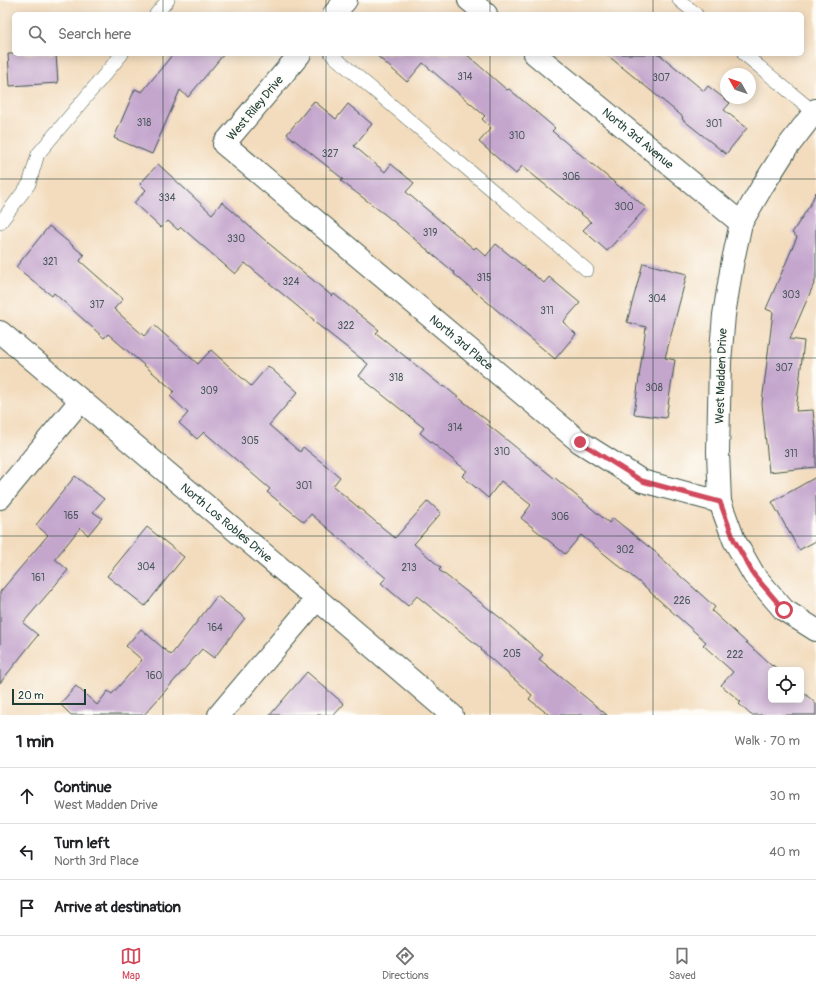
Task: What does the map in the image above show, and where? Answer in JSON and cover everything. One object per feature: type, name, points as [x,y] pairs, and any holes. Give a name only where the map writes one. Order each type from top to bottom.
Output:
[{"type":"street","points":[[336,12],[346,0]]},
{"type":"street","points":[[469,0],[484,12]]},
{"type":"street","name":"West Riley Drive","points":[[224,144],[298,56]]},
{"type":"street","name":"North 3rd Avenue","points":[[537,56],[740,223]]},
{"type":"street","name":"West Madden Drive","points":[[815,111],[782,156],[740,223],[724,315],[720,362],[718,452],[720,502],[734,540],[754,575],[784,610],[816,630]]},
{"type":"street","name":"North 3rd Place","points":[[224,144],[580,442],[642,481],[720,502]]},
{"type":"street","name":"North Los Robles Drive","points":[[0,332],[317,599],[452,715]]},
{"type":"street","points":[[0,498],[81,400]]},
{"type":"street","points":[[219,715],[317,599]]},
{"type":"lane","points":[[158,12],[168,0]]},
{"type":"lane","points":[[679,0],[694,12]]},
{"type":"lane","points":[[0,223],[29,184],[38,154],[120,56]]},
{"type":"lane","points":[[333,56],[587,270]]},
{"type":"lane","points":[[746,56],[815,111]]},
{"type":"building","points":[[8,54],[12,54],[12,56],[56,56],[58,83],[10,86]]},
{"type":"building","points":[[171,56],[222,56],[188,97],[180,90],[152,154],[114,138],[135,89],[142,92]]},
{"type":"building","points":[[377,56],[468,56],[507,90],[509,89],[555,128],[552,131],[646,208],[607,251],[583,230],[591,222],[522,166],[516,174],[479,142],[491,128],[482,119],[485,116],[423,63],[407,82]]},
{"type":"building","points":[[608,56],[661,56],[704,91],[708,86],[720,95],[720,104],[729,104],[724,110],[747,128],[726,154],[682,119],[683,117]]},
{"type":"building","points":[[314,101],[336,119],[348,104],[372,124],[354,146],[385,172],[391,164],[414,183],[406,192],[474,249],[476,247],[486,256],[496,244],[544,283],[549,277],[580,303],[563,322],[576,334],[555,359],[454,274],[455,273],[387,216],[341,181],[343,179],[287,134]]},
{"type":"building","points":[[158,164],[212,214],[222,202],[332,296],[334,294],[379,330],[376,333],[489,422],[487,424],[609,523],[613,518],[659,555],[658,556],[715,607],[712,611],[772,666],[773,665],[775,667],[768,667],[768,703],[804,703],[804,693],[816,704],[816,715],[751,715],[739,704],[741,702],[721,685],[733,672],[703,645],[706,642],[650,591],[581,535],[565,554],[521,518],[531,505],[501,481],[488,498],[462,476],[467,471],[420,433],[424,428],[359,376],[368,364],[313,321],[314,320],[245,263],[235,274],[181,227],[178,230],[168,221],[161,228],[134,203],[146,190],[140,184]]},
{"type":"building","points":[[816,192],[816,279],[790,339],[804,341],[796,411],[813,410],[816,440],[816,467],[769,472],[762,403],[773,312],[766,309],[797,237],[792,233],[810,205]]},
{"type":"building","points":[[49,226],[84,255],[80,261],[123,299],[114,309],[144,336],[154,325],[198,364],[211,350],[251,386],[268,366],[298,392],[269,425],[300,452],[303,447],[340,477],[333,486],[395,538],[428,501],[441,513],[414,544],[441,568],[439,570],[503,620],[543,655],[539,659],[607,715],[549,715],[529,699],[532,695],[481,650],[482,649],[417,596],[408,606],[381,583],[386,578],[311,514],[304,522],[267,492],[270,489],[204,432],[197,439],[179,423],[188,413],[170,396],[174,391],[108,334],[104,338],[54,293],[52,296],[16,267]]},
{"type":"building","points":[[643,263],[687,274],[665,358],[675,360],[666,418],[634,414],[646,327],[627,322]]},
{"type":"building","points":[[75,476],[104,499],[93,512],[102,518],[88,535],[80,528],[55,559],[68,570],[23,623],[38,635],[0,683],[0,592],[48,535],[36,525]]},
{"type":"building","points":[[816,477],[816,541],[799,550],[772,502]]},
{"type":"building","points":[[147,527],[184,557],[145,606],[107,576]]},
{"type":"building","points":[[217,596],[245,618],[214,658],[202,649],[144,715],[71,715],[60,704],[76,686],[97,705],[108,691],[112,694],[142,660],[126,646],[141,629],[171,655]]},
{"type":"building","points":[[307,672],[344,704],[334,715],[270,715]]},
{"type":"route","points":[[580,442],[606,460],[642,481],[720,502],[734,540],[754,575],[784,610]]}]
